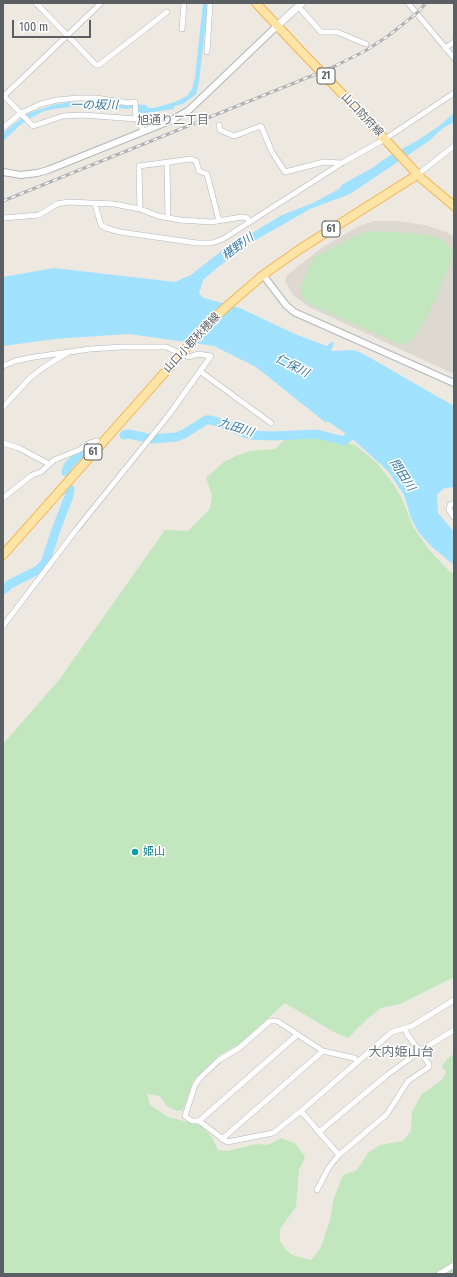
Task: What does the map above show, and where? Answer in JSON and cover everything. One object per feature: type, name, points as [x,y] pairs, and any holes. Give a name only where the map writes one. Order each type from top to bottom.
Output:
[{"type":"main road","name":"山口防府線","points":[[256,3],[417,174],[454,206]]},
{"type":"main road","points":[[277,26],[300,5]]},
{"type":"main road","name":"山口小郡秋穂線","points":[[3,555],[205,327],[247,288],[314,239],[417,174]]},
{"type":"street","points":[[36,3],[96,65],[99,65],[166,12]]},
{"type":"street","points":[[101,3],[4,96],[34,126],[64,116],[83,115],[136,119]]},
{"type":"street","points":[[182,29],[184,3]]},
{"type":"street","points":[[207,52],[210,3]]},
{"type":"street","points":[[408,3],[454,58]]},
{"type":"street","points":[[300,5],[321,32],[337,32],[366,44]]},
{"type":"street","points":[[3,172],[21,175],[48,170],[172,120],[190,110],[277,26]]},
{"type":"street","points":[[445,48],[454,42]]},
{"type":"street","points":[[96,204],[101,225],[106,228],[120,232],[197,243],[212,243],[223,239],[249,221],[342,164],[386,140],[454,93]]},
{"type":"street","points":[[3,128],[22,114],[41,104],[57,100],[96,98],[135,102],[136,119],[141,125],[143,132]]},
{"type":"street","points":[[219,125],[220,130],[234,136],[261,126],[272,152],[285,172],[324,162],[342,164]]},
{"type":"street","points":[[417,174],[454,146]]},
{"type":"street","points":[[140,209],[139,166],[191,159],[196,162],[199,171],[207,174],[219,221]]},
{"type":"street","points":[[167,163],[168,218]]},
{"type":"street","points":[[3,218],[39,215],[57,204],[62,203],[114,204],[140,209],[168,218],[200,222],[219,221],[242,217],[247,218],[249,221]]},
{"type":"street","points":[[263,275],[294,312],[454,383]]},
{"type":"street","points":[[3,366],[15,361],[34,357],[122,347],[166,347],[183,352],[189,357],[198,354],[211,356],[168,416],[76,530],[3,626]]},
{"type":"street","points":[[3,407],[30,378],[44,367],[70,352]]},
{"type":"street","points":[[201,372],[271,423]]},
{"type":"street","points":[[3,498],[32,475],[41,472],[54,460],[78,450],[90,442],[96,441],[101,444]]},
{"type":"street","points":[[3,443],[19,448],[49,464]]},
{"type":"street","points":[[454,503],[450,505],[449,510],[454,517]]},
{"type":"street","points":[[357,1061],[354,1058],[323,1051],[277,1021],[270,1021],[239,1048],[220,1060],[200,1078],[195,1085],[185,1116],[192,1121],[199,1121],[227,1142],[273,1134],[392,1032],[412,1026],[454,1000]]},
{"type":"street","points":[[317,1190],[329,1167],[338,1155],[387,1114],[408,1081],[429,1067],[429,1064],[407,1034],[405,1028]]},
{"type":"street","points":[[319,1132],[387,1074],[454,1030]]},
{"type":"street","points":[[199,1121],[297,1035]]},
{"type":"street","points":[[222,1139],[323,1051]]},
{"type":"street","points":[[300,1111],[338,1155]]},
{"type":"street","points":[[439,1274],[454,1265]]},
{"type":"shaded area","points":[[374,221],[397,221],[425,225],[454,236],[454,374],[309,307],[294,296],[285,282],[287,275],[323,247],[357,227]]},
{"type":"green space","points":[[379,231],[420,234],[440,238],[453,250],[450,264],[428,315],[413,339],[404,345],[318,308],[302,297],[301,287],[313,259],[361,233]]},
{"type":"green space","points":[[315,436],[355,445],[377,463],[394,485],[402,499],[413,527],[430,551],[449,571],[454,574],[454,977],[400,1004],[381,1008],[366,1020],[348,1038],[334,1032],[285,1003],[238,1045],[218,1056],[193,1081],[183,1110],[177,1111],[167,1106],[160,1096],[147,1094],[150,1105],[168,1117],[200,1125],[212,1137],[218,1150],[228,1151],[256,1144],[268,1145],[281,1138],[296,1144],[305,1157],[299,1170],[296,1207],[280,1229],[280,1241],[292,1255],[311,1260],[321,1247],[330,1220],[334,1198],[343,1175],[357,1170],[368,1153],[380,1145],[403,1141],[411,1131],[412,1112],[422,1094],[442,1080],[446,1072],[442,1066],[449,1057],[454,1054],[454,1274],[3,1274],[3,744],[59,680],[165,530],[188,531],[210,509],[212,495],[206,478],[224,462],[236,456],[250,451],[275,449],[284,440]]},
{"type":"water","name":"一の坂川","points":[[203,3],[208,3],[199,82],[196,94],[183,104],[174,106],[174,109],[139,114],[136,108],[126,109],[105,106],[82,106],[44,111],[19,126],[3,141],[3,133],[29,113],[53,105],[70,102],[92,102],[146,105],[149,108],[154,108],[175,102],[187,96],[192,89],[195,77]]},
{"type":"water","points":[[454,113],[454,122],[443,128],[429,141],[350,194],[310,209],[254,241],[218,267],[203,280],[199,294],[204,298],[240,308],[297,335],[327,346],[331,342],[334,343],[331,351],[352,350],[360,352],[454,406],[454,487],[445,488],[437,494],[438,513],[454,532],[454,565],[432,547],[419,533],[411,518],[404,495],[388,471],[348,435],[327,421],[326,423],[256,367],[214,346],[129,334],[55,339],[3,346],[3,277],[54,268],[175,282],[191,275],[229,245],[239,241],[282,215],[313,203],[339,189],[343,184],[420,139]]},
{"type":"waterway","name":"九田川","points":[[124,435],[129,434],[152,439],[176,437],[184,434],[206,420],[211,420],[230,426],[251,435],[273,436],[317,434],[344,441],[358,429]]},
{"type":"waterway","name":"九田川","points":[[66,472],[68,466],[87,449]]},
{"type":"waterway","name":"九田川","points":[[3,590],[10,584],[38,570],[45,563],[69,496],[70,489]]},
{"type":"railway","points":[[3,201],[331,68],[365,51],[388,36],[417,13],[426,3]]},
{"type":"place","name":"姫山","points":[[135,852]]},
{"type":"district","name":"旭通り二丁目","points":[[173,121]]},
{"type":"district","name":"大内姫山台","points":[[401,1052]]},
{"type":"water label","name":"椹野川","points":[[238,247]]},
{"type":"water label","name":"仁保川","points":[[292,366]]},
{"type":"water label","name":"問田川","points":[[402,475]]}]
